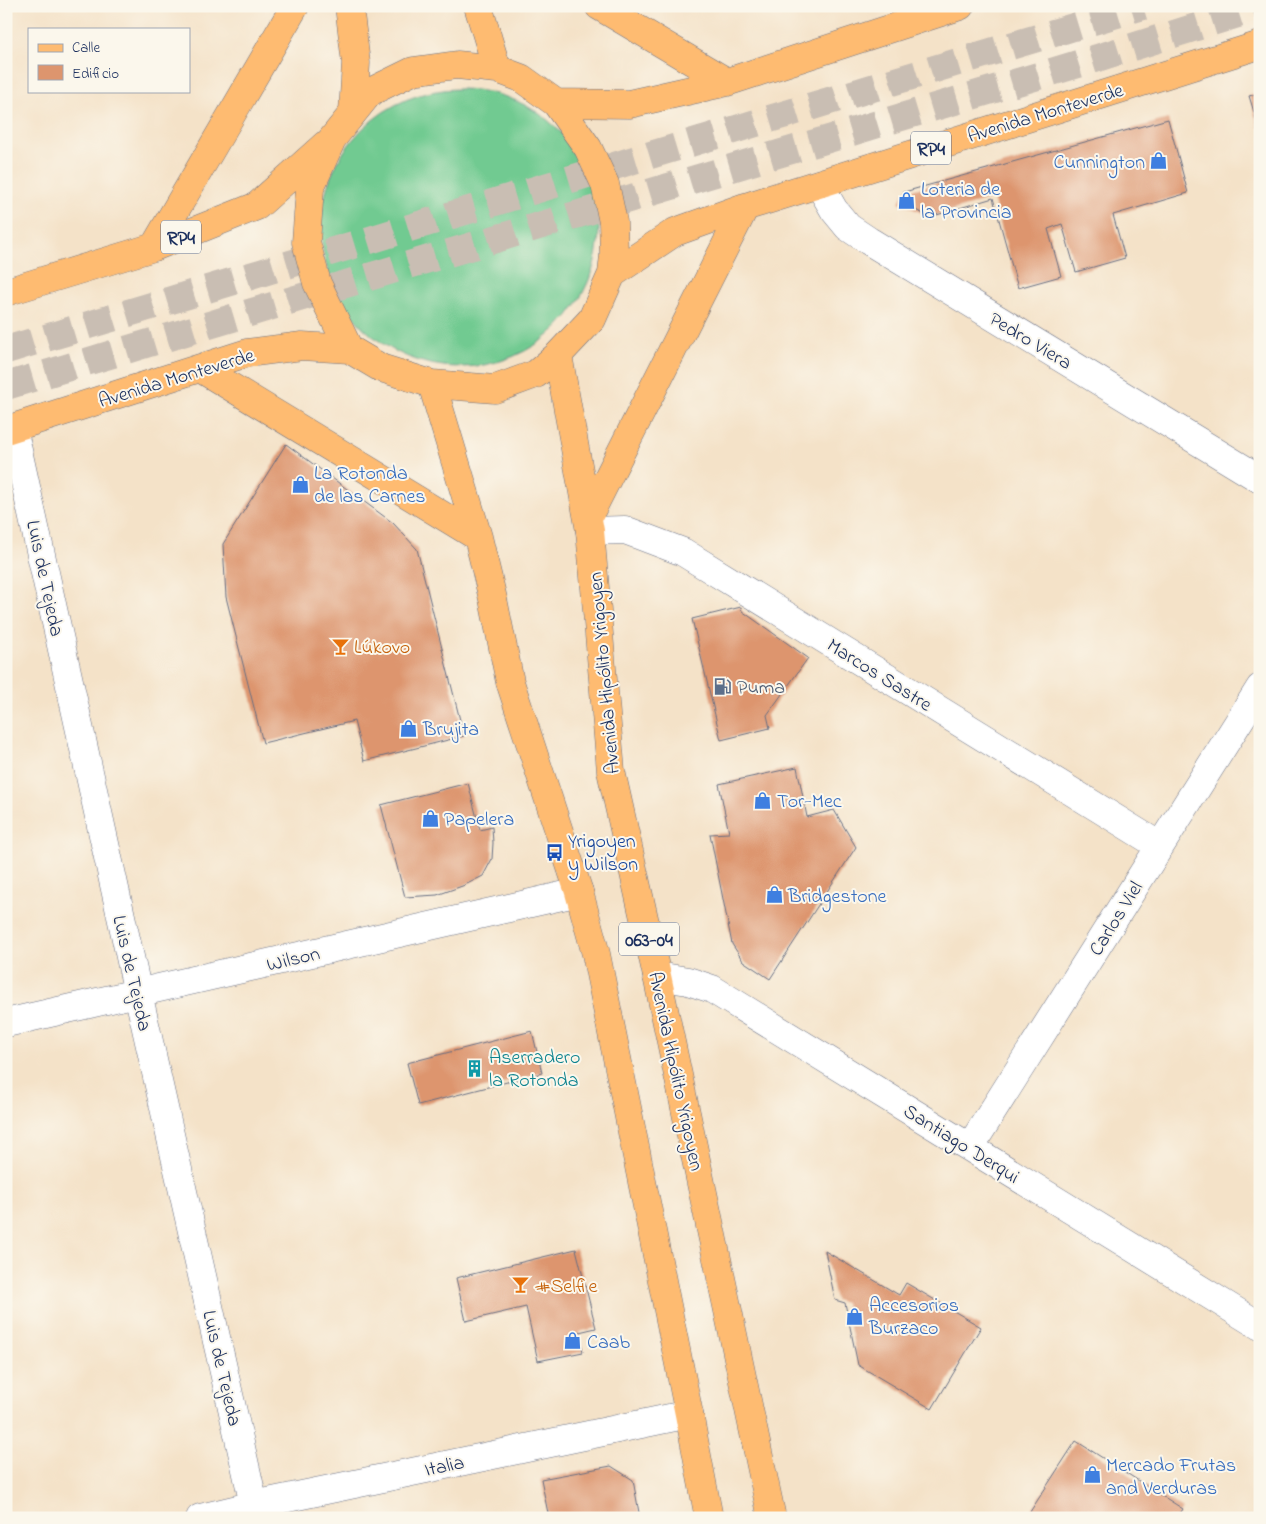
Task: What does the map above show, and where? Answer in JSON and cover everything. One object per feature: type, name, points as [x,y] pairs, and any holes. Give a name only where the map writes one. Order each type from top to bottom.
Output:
[{"type":"main road","points":[[154,248],[295,6]]},
{"type":"main road","points":[[349,6],[356,63],[353,112]]},
{"type":"main road","points":[[478,6],[497,68]]},
{"type":"main road","points":[[599,6],[727,82]]},
{"type":"main road","points":[[556,103],[629,104],[727,82],[960,6]]},
{"type":"main road","name":"Avenida Monteverde","points":[[612,274],[676,232],[745,206],[1260,45]]},
{"type":"main road","name":"RP4","points":[[6,292],[154,248],[257,206],[332,138],[370,92],[413,70],[457,64],[497,68],[521,78],[556,103],[588,148],[605,184],[613,222],[614,255],[612,274],[592,319],[558,355],[536,374],[496,389],[432,384],[381,368],[350,349],[317,283],[306,242],[310,188],[332,138]]},
{"type":"main road","points":[[589,524],[745,206]]},
{"type":"main road","name":"Avenida Monteverde","points":[[10,429],[247,353],[302,346],[350,349]]},
{"type":"main road","name":"Avenida Hipólito Yrigoyen","points":[[558,355],[589,524],[611,771],[657,976],[772,1518]]},
{"type":"main road","points":[[200,368],[478,537]]},
{"type":"main road","name":"063-04","points":[[432,384],[478,537],[510,682],[579,892],[596,954],[690,1414],[709,1518]]},
{"type":"street","name":"Pedro Viera","points":[[819,184],[834,210],[848,227],[1260,479]]},
{"type":"street","name":"Luis de Tejeda","points":[[10,429],[256,1511]]},
{"type":"street","name":"Marcos Sastre","points":[[589,524],[625,530],[683,552],[1160,846]]},
{"type":"street","name":"Carlos Viel","points":[[970,1147],[1260,688]]},
{"type":"street","name":"Wilson","points":[[6,1023],[579,892]]},
{"type":"street","name":"Santiago Derqui","points":[[657,976],[688,981],[712,989],[1260,1326]]},
{"type":"street","name":"Italia","points":[[200,1518],[256,1511],[690,1414]]},
{"type":"green space","points":[[460,89],[500,95],[526,105],[548,120],[568,140],[583,162],[593,188],[599,228],[593,268],[583,294],[568,316],[548,336],[526,351],[500,361],[460,367],[420,361],[394,351],[372,336],[352,316],[337,294],[327,268],[321,228],[327,188],[337,162],[352,140],[372,120],[394,105],[420,95]]},
{"type":"building","points":[[1260,93],[1260,128],[1259,128],[1249,96]]},
{"type":"building","points":[[1168,119],[1188,193],[1113,215],[1125,258],[1076,272],[1062,224],[1048,229],[1061,276],[1018,288],[993,198],[930,217],[899,202],[904,192]]},
{"type":"building","points":[[286,444],[393,523],[417,549],[464,736],[364,761],[354,721],[263,743],[226,597],[223,544]]},
{"type":"building","points":[[741,607],[742,611],[808,658],[767,715],[770,728],[721,740],[692,619]]},
{"type":"building","name":"Bridgestone","points":[[797,767],[807,817],[834,810],[856,847],[770,979],[743,961],[732,944],[710,834],[729,833],[719,784]]},
{"type":"building","points":[[468,783],[480,830],[492,827],[492,859],[483,876],[437,895],[405,897],[381,805]]},
{"type":"building","name":"Aserradero la Rotonda","points":[[532,1031],[542,1073],[418,1105],[407,1063]]},
{"type":"building","name":"#Selfie","points":[[576,1249],[596,1328],[579,1332],[583,1352],[538,1361],[526,1307],[466,1321],[456,1278]]},
{"type":"building","points":[[825,1251],[899,1295],[906,1283],[981,1327],[932,1409],[858,1365],[845,1303],[835,1300]]},
{"type":"building","name":"Mercado Frutas and Verduras","points":[[1076,1441],[1183,1509],[1177,1518],[1026,1518]]},
{"type":"building","points":[[611,1466],[633,1480],[640,1518],[549,1518],[541,1479]]},
{"type":"tunnel","points":[[6,350],[1143,6]]},
{"type":"tunnel","points":[[6,386],[1078,64],[1260,7]]},
{"type":"place","name":"Cunnington","points":[[1159,161]]},
{"type":"place","name":"Loteria de la Provincia","points":[[907,200]]},
{"type":"place","name":"La Rotonda de las Carnes","points":[[300,484]]},
{"type":"place","name":"Lúkovo","points":[[340,646]]},
{"type":"place","name":"Puma","points":[[723,686]]},
{"type":"place","name":"Brujita","points":[[409,728]]},
{"type":"place","name":"Tor-Mec","points":[[763,800]]},
{"type":"place","name":"Papelera","points":[[430,818]]},
{"type":"place","name":"Yrigoyen y Wilson","points":[[554,852]]},
{"type":"place","name":"Bridgestone","points":[[774,895]]},
{"type":"place","name":"Aserradero la Rotonda","points":[[475,1068]]},
{"type":"place","name":"#Selfie","points":[[521,1285]]},
{"type":"place","name":"Accesorios Burzaco","points":[[855,1316]]},
{"type":"place","name":"Caab","points":[[573,1341]]},
{"type":"place","name":"Mercado Frutas and Verduras","points":[[1092,1475]]}]
